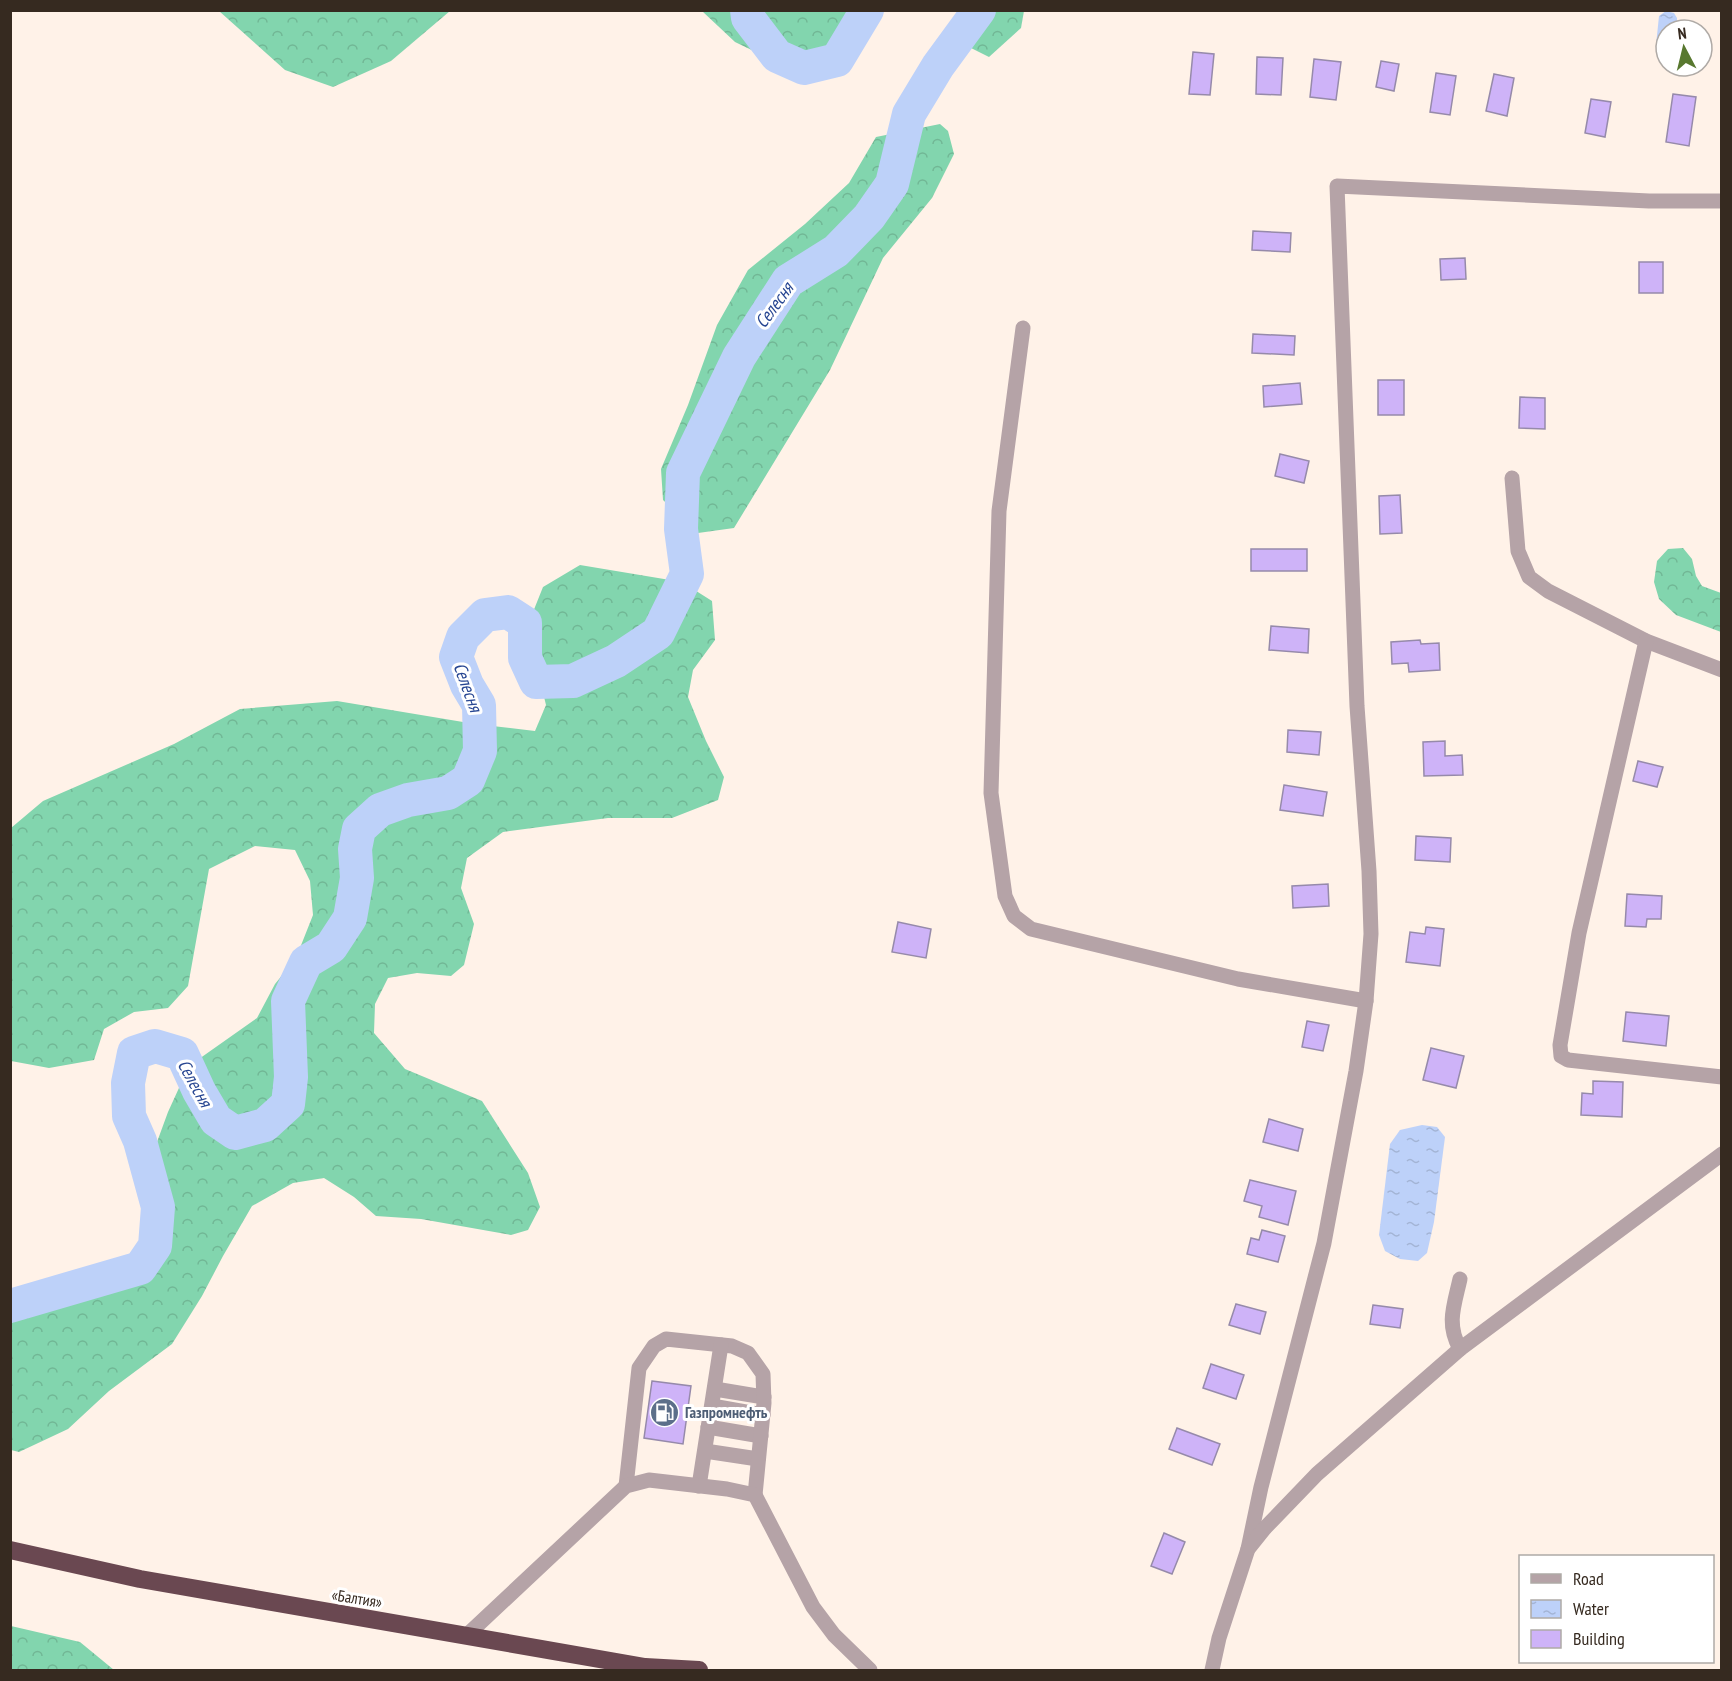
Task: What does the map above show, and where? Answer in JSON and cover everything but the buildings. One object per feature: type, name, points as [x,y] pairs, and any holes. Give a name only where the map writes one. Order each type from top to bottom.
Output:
[{"type":"highway","name":"«Балтия»","points":[[10,1550],[140,1579],[645,1669],[699,1671]]},
{"type":"street","points":[[1212,1671],[1248,1549],[1261,1487],[1324,1243],[1356,1071],[1366,1001],[1371,934],[1370,871],[1357,706],[1337,186],[1649,201],[1722,201]]},
{"type":"street","points":[[1023,328],[999,511],[991,793],[1005,896],[1014,916],[1031,929],[1238,979],[1366,1001]]},
{"type":"street","points":[[1512,478],[1518,551],[1529,577],[1548,591],[1646,641],[1722,670]]},
{"type":"street","points":[[1646,641],[1579,933],[1560,1045],[1561,1056],[1568,1060],[1722,1077]]},
{"type":"street","points":[[1248,1549],[1317,1474],[1460,1349],[1722,1154]]},
{"type":"street","points":[[1460,1279],[1452,1319],[1453,1337],[1460,1349]]},
{"type":"street","points":[[626,1486],[639,1368],[654,1346],[666,1339],[732,1346],[748,1353],[763,1374],[763,1415],[755,1495],[813,1607],[834,1635],[870,1671]]},
{"type":"street","points":[[699,1486],[721,1345]]},
{"type":"street","points":[[715,1389],[764,1397]]},
{"type":"street","points":[[712,1406],[763,1415]]},
{"type":"street","points":[[708,1427],[761,1436]]},
{"type":"street","points":[[705,1451],[758,1459]]},
{"type":"street","points":[[466,1636],[626,1486],[649,1480],[755,1495]]},
{"type":"green space","points":[[219,11],[450,11],[391,61],[333,87],[285,70]]},
{"type":"green space","points":[[702,11],[867,11],[837,60],[804,68],[762,55],[735,42]]},
{"type":"green space","points":[[979,11],[1024,11],[1021,28],[989,57],[965,45]]},
{"type":"green space","points":[[940,124],[948,131],[954,154],[932,198],[883,258],[830,370],[734,528],[698,533],[663,500],[661,469],[688,405],[717,325],[748,270],[805,224],[849,183],[876,137]]},
{"type":"green space","points":[[1683,548],[1692,559],[1696,576],[1702,586],[1721,593],[1721,632],[1676,615],[1659,599],[1654,582],[1657,561],[1668,549]]},
{"type":"green space","points":[[580,565],[682,582],[712,601],[715,640],[693,670],[688,697],[724,777],[718,800],[672,818],[608,818],[503,832],[467,858],[461,888],[474,924],[464,965],[451,976],[417,973],[388,978],[375,1004],[374,1033],[405,1069],[482,1101],[528,1173],[540,1207],[528,1230],[511,1235],[421,1219],[376,1216],[354,1197],[324,1178],[293,1183],[252,1206],[202,1296],[172,1344],[109,1391],[68,1429],[19,1452],[11,1450],[11,1323],[54,1305],[149,1275],[164,1258],[173,1226],[157,1142],[168,1112],[189,1066],[257,1018],[275,984],[296,958],[313,915],[310,881],[295,850],[255,846],[209,869],[188,986],[168,1008],[134,1012],[104,1029],[94,1060],[49,1068],[11,1061],[11,828],[43,801],[174,744],[240,709],[337,701],[475,724],[535,731],[546,705],[527,627],[543,587]]},
{"type":"green space","points":[[11,1626],[80,1642],[114,1670],[11,1670]]},
{"type":"water","points":[[1666,11],[1674,13],[1677,18],[1659,18]]},
{"type":"water","points":[[1422,1125],[1437,1127],[1445,1137],[1434,1222],[1427,1253],[1418,1261],[1400,1259],[1385,1251],[1379,1235],[1390,1144],[1400,1130]]},
{"type":"waterway","name":"Селесня","points":[[747,10],[748,18],[777,56],[804,68],[837,60],[867,10]]},
{"type":"waterway","name":"Селесня","points":[[10,1306],[140,1268],[155,1246],[158,1207],[140,1141],[129,1116],[128,1083],[134,1053],[155,1046],[182,1054],[199,1091],[216,1120],[235,1133],[265,1125],[288,1104],[291,1077],[288,1001],[306,962],[331,947],[350,918],[357,878],[355,849],[359,829],[380,810],[408,800],[448,793],[468,780],[480,751],[479,705],[467,685],[456,657],[463,637],[485,615],[508,612],[525,623],[525,658],[536,682],[573,681],[616,661],[658,633],[687,574],[681,529],[683,473],[739,357],[788,281],[836,251],[869,217],[892,184],[909,114],[938,66],[979,10]]},
{"type":"place","name":"Газпромнефть","points":[[664,1412]]}]
